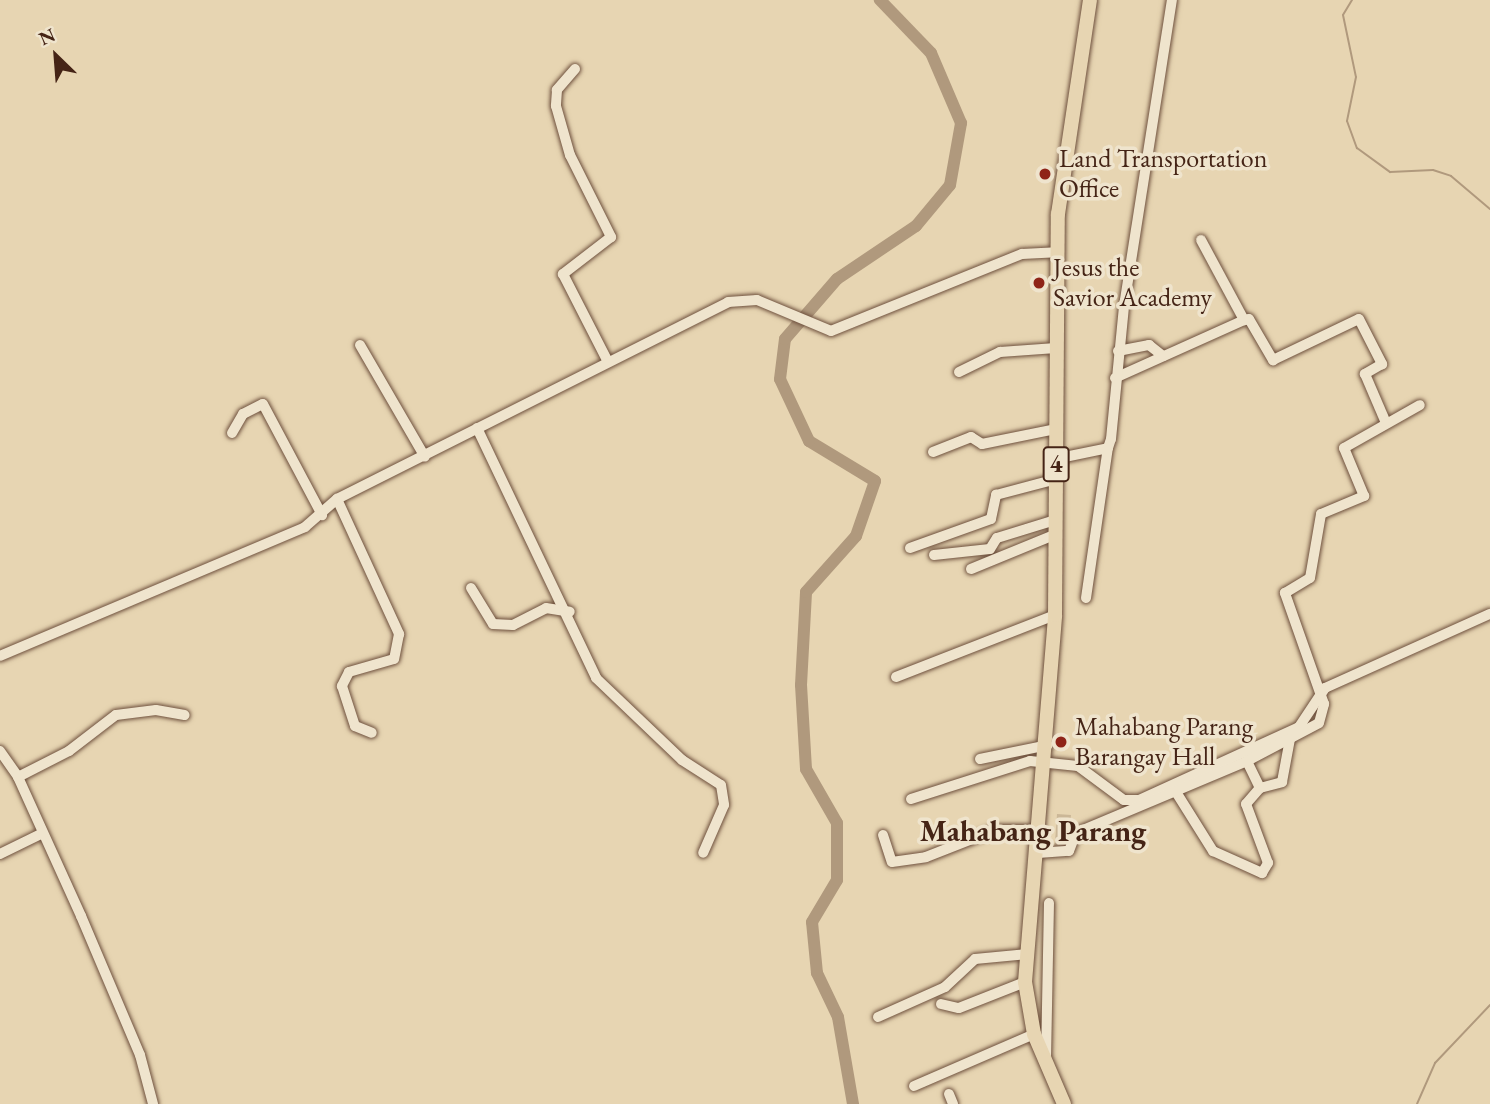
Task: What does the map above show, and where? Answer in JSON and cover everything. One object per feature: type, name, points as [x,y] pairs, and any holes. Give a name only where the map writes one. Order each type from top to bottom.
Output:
[{"type":"highway","name":"4","points":[[1064,1104],[1034,1034],[1026,982],[1047,762],[1055,615],[1056,252],[1061,179],[1090,0]]},
{"type":"street","points":[[1086,598],[1108,448],[1118,351],[1172,0]]},
{"type":"street","points":[[575,69],[557,90],[555,106],[570,155],[611,237],[563,274],[608,362]]},
{"type":"street","points":[[1201,240],[1244,320],[1273,360],[1359,319],[1382,364],[1365,374],[1386,423]]},
{"type":"street","points":[[0,656],[322,515],[337,499],[425,457],[727,302],[746,298],[775,306],[808,325],[840,329],[1022,254],[1056,252]]},
{"type":"street","points":[[1115,378],[1244,320]]},
{"type":"street","points":[[360,345],[425,457]]},
{"type":"street","points":[[1118,351],[1149,345],[1163,356]]},
{"type":"street","points":[[959,372],[1000,352],[1056,348]]},
{"type":"street","points":[[232,433],[243,414],[265,405],[322,515]]},
{"type":"street","points":[[1038,853],[1069,851],[1076,833],[1247,761],[1319,723],[1325,708],[1317,694],[1284,593],[1310,579],[1321,514],[1364,496],[1344,448],[1420,405]]},
{"type":"street","points":[[477,428],[570,612],[596,678],[682,760],[721,785],[724,804],[703,853]]},
{"type":"street","points":[[933,452],[971,437],[982,444],[1056,429]]},
{"type":"street","points":[[1055,459],[1108,448]]},
{"type":"street","points":[[910,548],[991,519],[996,495],[1056,479]]},
{"type":"street","points":[[337,499],[399,634],[398,656],[349,672],[342,686],[355,726],[372,733]]},
{"type":"street","points":[[934,555],[990,548],[997,538],[1055,520]]},
{"type":"street","points":[[971,569],[1054,535]]},
{"type":"street","points":[[471,588],[493,624],[513,625],[546,608],[570,612]]},
{"type":"street","points":[[911,799],[990,771],[1047,762],[1078,766],[1124,800],[1139,800],[1299,727],[1317,694],[1490,614]]},
{"type":"street","points":[[896,677],[1055,615]]},
{"type":"street","points":[[18,777],[69,751],[116,715],[156,710],[185,715]]},
{"type":"street","points":[[1177,792],[1213,851],[1257,874],[1268,863],[1246,800],[1259,788],[1282,782],[1290,739]]},
{"type":"street","points":[[980,759],[1048,745]]},
{"type":"street","points":[[0,751],[18,777],[140,1055],[153,1104]]},
{"type":"street","points":[[1247,761],[1259,788]]},
{"type":"street","points":[[883,835],[892,862],[926,857],[995,830],[1041,831]]},
{"type":"street","points":[[0,855],[41,834]]},
{"type":"street","points":[[1046,1067],[1049,903]]},
{"type":"street","points":[[878,1017],[938,991],[975,959],[1028,954]]},
{"type":"street","points":[[941,1004],[959,1008],[1026,982]]},
{"type":"street","points":[[914,1086],[1034,1034]]},
{"type":"shaded area","points":[[1057,814],[1071,815],[1069,847],[1055,846]]},
{"type":"waterway","points":[[853,1104],[838,1017],[817,973],[812,922],[837,880],[837,823],[806,769],[801,685],[806,592],[856,536],[875,481],[809,441],[780,379],[785,339],[837,279],[916,226],[950,185],[961,123],[931,53],[880,0]]},
{"type":"waterway","points":[[1352,0],[1343,15],[1356,77],[1347,121],[1357,148],[1390,172],[1433,170],[1451,176],[1490,209]]},
{"type":"waterway","points":[[1417,1104],[1435,1063],[1490,1005]]},
{"type":"place","name":"Land Transportation Office","points":[[1045,174]]},
{"type":"place","name":"Jesus the Savior Academy","points":[[1039,283]]},
{"type":"place","name":"Mahabang Parang Barangay Hall","points":[[1061,742]]},
{"type":"district","name":"Mahabang Parang","points":[[1033,831]]}]
